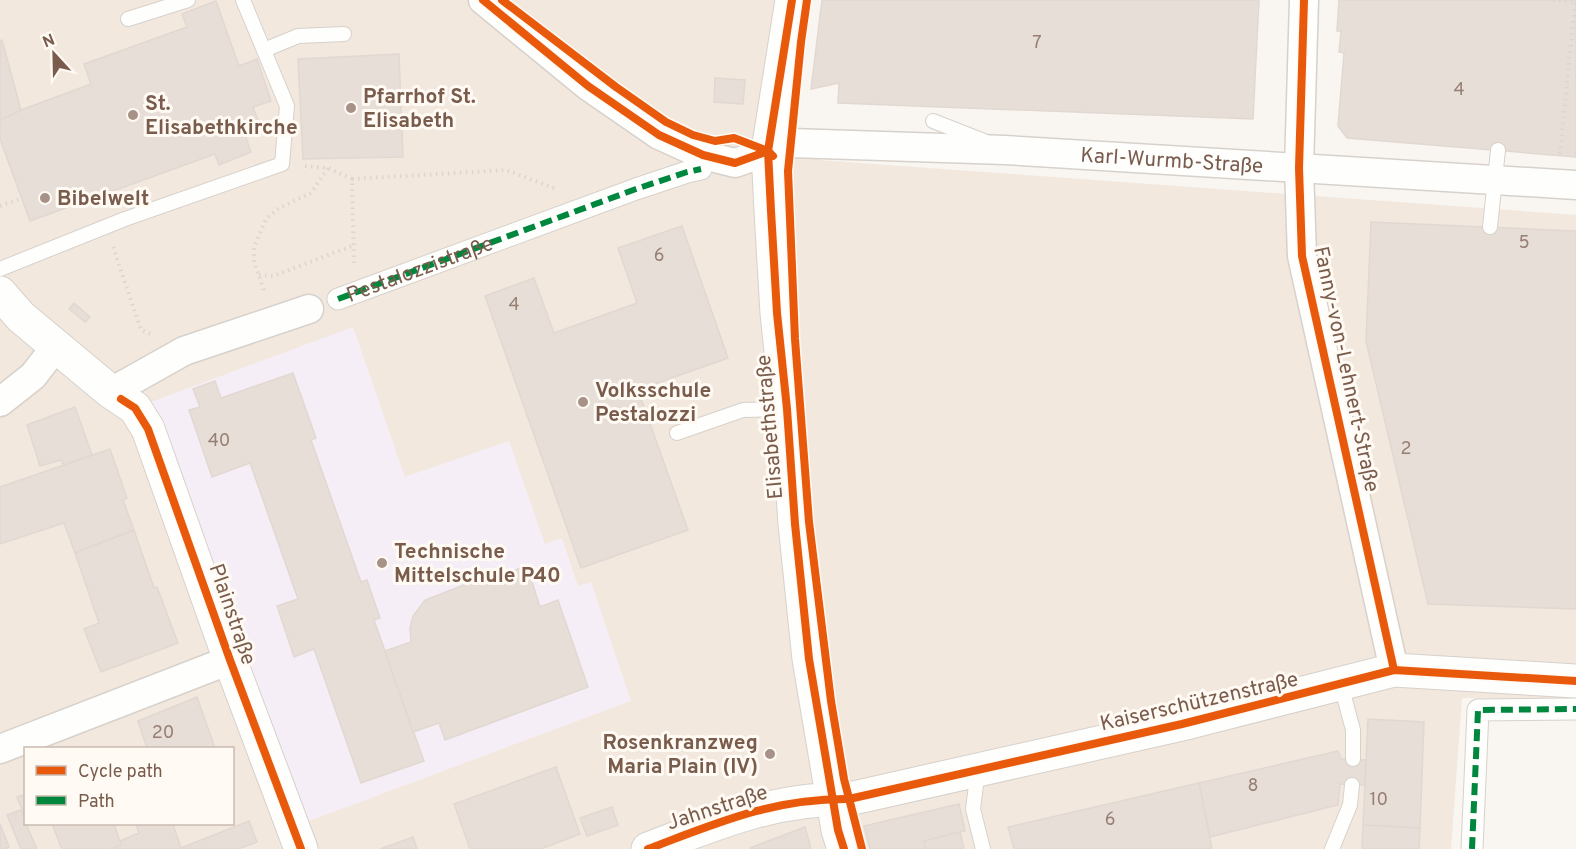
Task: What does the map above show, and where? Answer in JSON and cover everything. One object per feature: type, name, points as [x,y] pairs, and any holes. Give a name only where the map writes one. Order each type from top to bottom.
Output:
[{"type":"street","name":"Karl-Wurmb-Straße","points":[[483,0],[588,86],[659,135],[703,155],[735,163],[791,143],[1005,150],[1576,185]]},
{"type":"street","name":"Elisabethstraße","points":[[792,0],[768,151],[777,313],[787,409],[799,472],[795,524],[809,659],[844,849]]},
{"type":"street","name":"Fanny-von-Lehnert-Straße","points":[[1304,0],[1299,168],[1302,256],[1394,670]]},
{"type":"street","name":"Pestalozzistraße","points":[[348,295],[664,179],[701,169]]},
{"type":"street","name":"Plainstraße","points":[[0,293],[21,317],[111,392],[135,408],[148,429],[230,660],[301,849]]},
{"type":"street","points":[[111,392],[184,351],[309,309]]},
{"type":"street","points":[[0,402],[33,376],[57,345]]},
{"type":"street","points":[[0,749],[230,660]]},
{"type":"street","name":"Kaiserschützenstraße","points":[[833,799],[849,799],[1182,724],[1394,670],[1576,681]]},
{"type":"street","points":[[1472,849],[1478,710],[1576,709]]},
{"type":"street","name":"Jahnstraße","points":[[648,849],[746,813],[801,801],[833,799]]},
{"type":"lane","points":[[128,20],[188,0]]},
{"type":"lane","points":[[0,269],[124,220],[282,164],[287,106],[243,0]]},
{"type":"lane","points":[[264,50],[298,36],[344,34]]},
{"type":"lane","points":[[933,121],[1005,150]]},
{"type":"lane","points":[[1490,227],[1498,150]]},
{"type":"lane","points":[[677,433],[743,410],[787,409]]},
{"type":"lane","points":[[1341,685],[1353,730],[1353,759]]},
{"type":"lane","points":[[973,772],[976,785],[973,809],[983,849]]},
{"type":"lane","points":[[1332,849],[1350,805],[1352,784]]},
{"type":"path","points":[[1552,0],[1576,2],[1560,155]]},
{"type":"path","points":[[276,321],[254,262],[254,247],[266,219],[279,208],[311,193],[328,168],[352,179],[506,170],[596,204]]},
{"type":"path","points":[[348,295],[352,246],[352,179]]},
{"type":"path","points":[[0,206],[22,198]]},
{"type":"path","points":[[124,220],[112,243],[141,330],[158,337]]},
{"type":"path","points":[[258,275],[273,276],[352,246]]},
{"type":"shaded area","points":[[0,0],[777,0],[763,86],[819,160],[1576,215],[1576,700],[1462,698],[1451,849],[0,849]]},
{"type":"shaded area","name":"Technische Mittelschule P40","points":[[353,327],[405,477],[509,441],[545,544],[562,538],[578,586],[591,582],[631,701],[293,827],[135,408]]},
{"type":"building","points":[[822,0],[1259,0],[1253,119],[838,103],[839,83],[811,89]]},
{"type":"building","points":[[1339,0],[1576,0],[1576,157],[1347,138],[1338,126],[1344,53],[1339,52],[1341,31],[1337,31]]},
{"type":"building","name":"St. Elisabethkirche","points":[[216,1],[239,66],[257,59],[271,101],[253,107],[259,123],[243,129],[251,152],[219,165],[215,154],[30,221],[0,139],[0,120],[91,84],[84,64],[187,27],[182,14]]},
{"type":"building","points":[[2,40],[21,110],[0,120],[0,41]]},
{"type":"building","name":"Pfarrhof St. Elisabeth","points":[[399,54],[403,157],[303,159],[298,59]]},
{"type":"building","points":[[715,78],[745,80],[743,104],[714,102]]},
{"type":"building","points":[[1371,222],[1576,231],[1576,609],[1428,604],[1366,341]]},
{"type":"building","name":"Volksschule Pestalozzi","points":[[682,226],[728,358],[638,390],[688,530],[581,568],[485,296],[534,278],[554,333],[637,303],[618,248]]},
{"type":"building","points":[[74,303],[90,317],[85,322],[69,309]]},
{"type":"building","points":[[293,373],[316,438],[311,440],[361,582],[367,580],[380,618],[374,620],[424,761],[361,783],[314,649],[294,657],[277,606],[298,599],[250,463],[212,477],[189,410],[200,407],[193,389],[215,381],[221,398]]},
{"type":"building","points":[[75,407],[92,455],[64,465],[61,460],[40,466],[27,425]]},
{"type":"building","points":[[110,449],[127,498],[123,500],[134,530],[75,553],[64,523],[0,544],[0,487]]},
{"type":"building","points":[[134,530],[154,588],[157,587],[178,643],[101,672],[84,629],[99,623],[75,553]]},
{"type":"building","points":[[527,566],[540,607],[558,600],[588,687],[445,740],[439,723],[413,732],[385,651],[411,642],[410,628],[413,616],[425,600],[464,585],[463,582],[478,576],[479,582]]},
{"type":"building","points":[[197,697],[215,747],[147,747],[138,721]]},
{"type":"building","points":[[1368,719],[1424,722],[1420,828],[1363,825]]},
{"type":"building","points":[[1338,751],[1341,759],[1366,760],[1365,785],[1340,784],[1338,805],[1210,837],[1199,783]]},
{"type":"building","points":[[556,767],[580,834],[541,849],[470,849],[454,804]]},
{"type":"building","points":[[1199,783],[1212,849],[1014,849],[1008,827]]},
{"type":"building","points":[[24,795],[24,814],[17,797]]},
{"type":"building","points":[[959,804],[965,831],[924,841],[926,849],[870,849],[864,826]]},
{"type":"building","points":[[612,807],[618,825],[587,836],[580,818]]},
{"type":"building","points":[[21,810],[24,825],[26,825],[37,849],[21,849],[7,815]]},
{"type":"building","points":[[249,821],[257,842],[238,849],[112,849],[121,845],[120,841],[139,833],[136,825],[173,825],[181,848]]},
{"type":"building","points":[[0,824],[9,847],[4,849],[0,849]]},
{"type":"building","points":[[52,825],[114,825],[121,845],[112,849],[62,849]]},
{"type":"building","points":[[1363,825],[1420,828],[1419,849],[1362,849]]},
{"type":"building","points":[[805,827],[811,849],[750,849],[750,848]]},
{"type":"building","points":[[960,832],[964,849],[926,849],[924,841]]},
{"type":"building","points":[[413,837],[417,849],[380,849]]},
{"type":"marked path","points":[[338,299],[636,189],[701,169]]},
{"type":"marked path","points":[[1472,849],[1478,710],[1576,709]]},
{"type":"cycle path","points":[[483,0],[588,86],[659,135],[703,155],[735,163],[768,151]]},
{"type":"cycle path","points":[[502,0],[666,122],[693,135],[715,141],[734,138],[768,151],[773,156]]},
{"type":"cycle path","points":[[792,0],[768,151],[777,313],[809,659],[838,830],[844,849]]},
{"type":"cycle path","points":[[807,0],[788,171],[795,339],[809,522],[831,701],[844,779],[862,849]]},
{"type":"cycle path","points":[[1304,0],[1299,168],[1302,256],[1394,670]]},
{"type":"cycle path","points":[[121,399],[135,408],[148,429],[230,660],[301,849]]},
{"type":"cycle path","points":[[648,849],[722,821],[771,808],[796,803],[849,799],[1182,724],[1394,670],[1576,681]]},
{"type":"place","name":"Pfarrhof St. Elisabeth","points":[[351,108]]},
{"type":"place","name":"St. Elisabethkirche","points":[[133,115]]},
{"type":"place","name":"Bibelwelt","points":[[45,198]]},
{"type":"place","name":"Volksschule Pestalozzi","points":[[583,402]]},
{"type":"place","name":"Technische Mittelschule P40","points":[[382,563]]},
{"type":"place","name":"Rosenkranzweg Maria Plain (IV)","points":[[770,754]]}]
